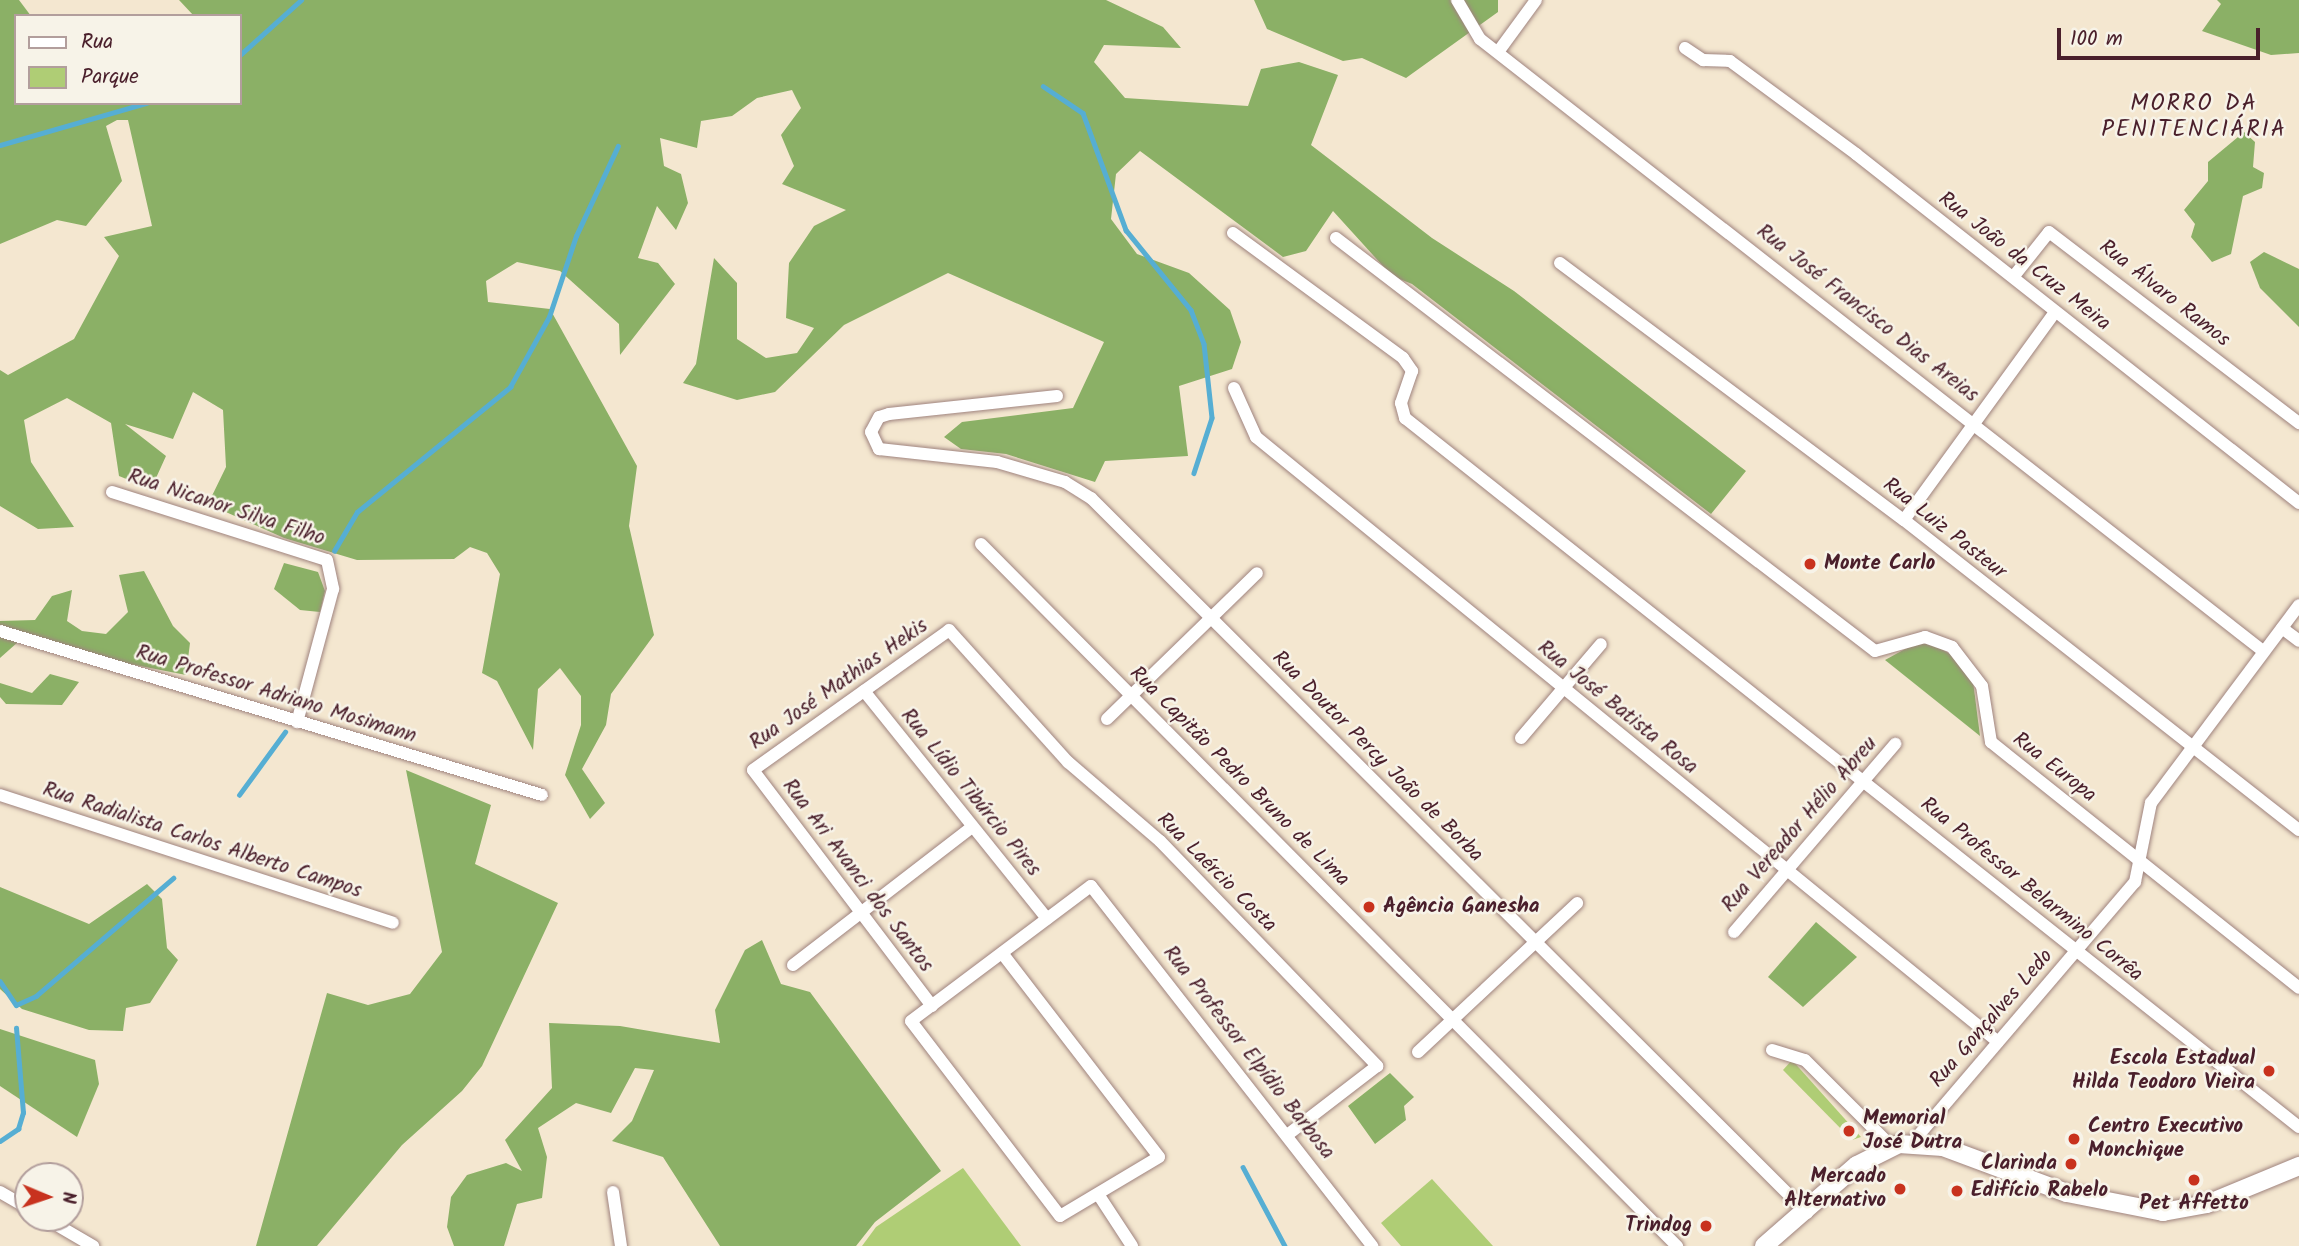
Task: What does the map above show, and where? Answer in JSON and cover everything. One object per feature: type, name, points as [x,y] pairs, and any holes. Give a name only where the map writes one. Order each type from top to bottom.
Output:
[{"type":"main road","points":[[1764,1246],[1807,1213],[1857,1166],[1891,1146],[1911,1144],[1964,1154],[2087,1199],[2163,1212],[2207,1204],[2299,1166]]},
{"type":"street","name":"Rua José Francisco Dias Areias","points":[[1457,0],[1475,34],[1974,422],[2263,651]]},
{"type":"street","points":[[1498,52],[1536,0]]},
{"type":"street","name":"Rua João da Cruz Meira","points":[[1685,48],[1703,60],[1720,58],[2014,276],[2055,312],[2299,503]]},
{"type":"street","name":"Rua Álvaro Ramos","points":[[2014,276],[2049,232],[2299,423]]},
{"type":"street","name":"Rua Professor Belarmino Corrêa","points":[[1233,233],[1403,358],[1412,372],[1401,404],[1405,418],[2299,1126]]},
{"type":"street","name":"Rua Europa","points":[[1336,238],[1748,558],[1875,651],[1925,637],[1952,647],[1982,685],[1991,742],[2299,988]]},
{"type":"street","name":"Rua Luiz Pasteur","points":[[1560,263],[1904,520],[2188,746],[2299,830]]},
{"type":"street","points":[[1904,520],[2055,312]]},
{"type":"street","name":"Rua José Batista Rosa","points":[[1234,388],[1256,437],[1786,872],[1998,1042]]},
{"type":"street","name":"Rua Doutor Percy João de Borba","points":[[1057,396],[888,414],[879,417],[871,432],[879,449],[889,452],[997,462],[1081,490],[1807,1213]]},
{"type":"street","name":"Rua Nicanor Silva Filho","points":[[112,492],[327,559],[333,589],[297,722]]},
{"type":"street","name":"Rua Capitão Pedro Bruno de Lima","points":[[981,544],[1676,1246]]},
{"type":"street","points":[[1107,719],[1257,573]]},
{"type":"street","name":"Rua Gonçalves Ledo","points":[[1911,1144],[2134,882],[2141,861],[2151,803],[2188,746],[2299,605]]},
{"type":"street","points":[[2282,628],[2299,641]]},
{"type":"street","name":"Rua Professor Adriano Mosimann","points":[[0,631],[542,795]]},
{"type":"street","name":"Rua José Mathias Hekis","points":[[752,770],[949,631]]},
{"type":"street","name":"Rua Laércio Costa","points":[[949,631],[1068,762],[1154,835],[1377,1066],[1290,1133]]},
{"type":"street","points":[[1521,738],[1601,644]]},
{"type":"street","name":"Rua Lídio Tibúrcio Pires","points":[[864,691],[1047,919]]},
{"type":"street","name":"Rua Vereador Hélio Abreu","points":[[1734,932],[1895,744]]},
{"type":"street","name":"Rua Ari Avanci dos Santos","points":[[752,770],[932,1006]]},
{"type":"street","name":"Rua Radialista Carlos Alberto Campos","points":[[0,795],[393,923]]},
{"type":"street","points":[[793,965],[862,915],[972,827]]},
{"type":"street","name":"Rua Professor Elpídio Barbosa","points":[[1047,919],[1091,886],[1290,1133],[1372,1246]]},
{"type":"street","points":[[1418,1052],[1577,903]]},
{"type":"street","points":[[1002,953],[1159,1157],[1060,1216],[911,1021],[1047,919]]},
{"type":"street","points":[[1772,1050],[1805,1060],[1891,1146]]},
{"type":"street","points":[[613,1192],[621,1246]]},
{"type":"street","points":[[1098,1194],[1132,1246]]},
{"type":"street","points":[[69,1232],[93,1246]]},
{"type":"green space","points":[[0,0],[19,0],[30,14],[14,14],[14,105],[242,105],[242,14],[192,14],[179,0],[1106,0],[1163,27],[1181,48],[1104,45],[1094,62],[1125,98],[1248,106],[1261,69],[1299,62],[1338,75],[1311,145],[1432,238],[1514,291],[1746,471],[1711,514],[1412,284],[1392,276],[1333,211],[1306,251],[1283,257],[1140,151],[1116,174],[1111,219],[1137,254],[1189,273],[1230,310],[1241,342],[1232,369],[1179,386],[1188,456],[1105,461],[1095,482],[1006,454],[961,449],[944,437],[962,422],[1073,408],[1104,342],[948,273],[844,325],[775,392],[737,400],[683,383],[696,364],[714,258],[737,283],[737,339],[766,358],[797,353],[814,328],[786,318],[789,263],[814,226],[846,210],[782,184],[794,166],[781,135],[801,108],[792,90],[757,98],[732,116],[701,121],[697,148],[660,138],[664,166],[681,174],[688,203],[676,230],[657,206],[638,258],[658,263],[675,284],[620,355],[619,324],[560,271],[517,262],[486,281],[488,302],[550,309],[637,466],[629,526],[654,635],[611,694],[606,725],[582,769],[605,803],[590,819],[565,775],[581,725],[581,696],[560,668],[538,689],[533,750],[497,681],[482,673],[500,574],[487,553],[470,547],[454,559],[357,560],[284,538],[208,504],[226,467],[223,410],[193,392],[173,439],[125,424],[166,456],[151,489],[119,476],[111,423],[67,398],[24,420],[31,462],[74,527],[38,529],[0,506],[0,370],[8,375],[74,339],[119,256],[104,237],[152,226],[128,120],[117,120],[106,126],[122,181],[86,226],[57,220],[0,244]]},
{"type":"green space","points":[[1254,0],[1498,0],[1498,12],[1406,78],[1362,58],[1343,61],[1267,29]]},
{"type":"green space","points":[[2217,0],[2299,0],[2299,53],[2271,55],[2202,31],[2221,4]]},
{"type":"green space","points":[[2244,132],[2255,142],[2253,167],[2264,173],[2262,188],[2243,196],[2231,254],[2212,262],[2191,237],[2195,224],[2184,210],[2208,181],[2208,162]]},
{"type":"green space","points":[[2264,252],[2299,269],[2299,327],[2260,288],[2250,262]]},
{"type":"green space","points":[[284,563],[318,572],[325,591],[320,612],[300,610],[274,589]]},
{"type":"green space","points":[[144,571],[173,626],[190,643],[186,675],[18,642],[0,658],[0,621],[35,620],[52,596],[72,590],[67,621],[82,631],[106,634],[128,612],[119,575]]},
{"type":"green space","points":[[1916,643],[1933,644],[1955,657],[1973,681],[1980,736],[1885,660]]},
{"type":"green space","points":[[50,674],[79,682],[62,705],[6,704],[0,697],[0,683],[32,693]]},
{"type":"green space","points":[[406,770],[491,805],[475,864],[558,903],[482,1066],[462,1091],[402,1145],[317,1246],[256,1246],[327,993],[368,1005],[410,994],[442,952]]},
{"type":"green space","points":[[147,884],[162,899],[167,948],[178,960],[150,1003],[126,1008],[123,1031],[89,1030],[22,1009],[0,989],[0,887],[89,924]]},
{"type":"green space","points":[[1816,922],[1857,957],[1803,1007],[1768,977]]},
{"type":"green space","points":[[762,940],[781,984],[810,992],[941,1171],[875,1222],[856,1246],[720,1246],[663,1157],[612,1141],[632,1121],[654,1070],[635,1068],[611,1113],[576,1103],[538,1128],[547,1157],[542,1198],[517,1204],[504,1246],[454,1246],[447,1227],[451,1197],[467,1175],[506,1163],[522,1171],[505,1140],[552,1088],[549,1023],[620,1026],[720,1043],[715,1010],[745,950]]},
{"type":"green space","points":[[0,1029],[95,1060],[99,1084],[77,1137],[0,1086]]},
{"type":"green space","points":[[1792,1060],[1861,1137],[1852,1140],[1783,1070]]},
{"type":"green space","points":[[1390,1073],[1414,1097],[1404,1106],[1406,1120],[1375,1144],[1348,1106]]},
{"type":"green space","points":[[963,1168],[1021,1246],[862,1246],[876,1227]]},
{"type":"green space","points":[[1432,1179],[1493,1246],[1401,1246],[1381,1223]]},
{"type":"waterway","points":[[242,53],[301,0]]},
{"type":"waterway","points":[[1043,86],[1083,113],[1126,230],[1191,310],[1204,344],[1212,418],[1194,473]]},
{"type":"waterway","points":[[0,145],[139,105]]},
{"type":"waterway","points":[[334,551],[357,512],[510,387],[549,317],[576,236],[618,146]]},
{"type":"waterway","points":[[239,795],[285,732]]},
{"type":"waterway","points":[[0,981],[16,1005],[36,996],[173,878]]},
{"type":"waterway","points":[[0,1141],[18,1129],[23,1113],[16,1028]]},
{"type":"waterway","points":[[1243,1167],[1285,1246]]},
{"type":"place","name":"Monte Carlo","points":[[1810,564]]},
{"type":"place","name":"Agência Ganesha","points":[[1369,907]]},
{"type":"place","name":"Escola Estadual Hilda Teodoro Vieira","points":[[2269,1071]]},
{"type":"place","name":"Memorial José Dutra","points":[[1849,1131]]},
{"type":"place","name":"Centro Executivo Monchique","points":[[2074,1139]]},
{"type":"place","name":"Clarinda","points":[[2071,1164]]},
{"type":"place","name":"Pet Affetto","points":[[2194,1180]]},
{"type":"place","name":"Mercado Alternativo","points":[[1900,1189]]},
{"type":"place","name":"Edifício Rabelo","points":[[1957,1191]]},
{"type":"place","name":"Trindog","points":[[1706,1226]]},
{"type":"district","name":"MORRO DA PENITENCIÁRIA","points":[[2194,117]]}]
